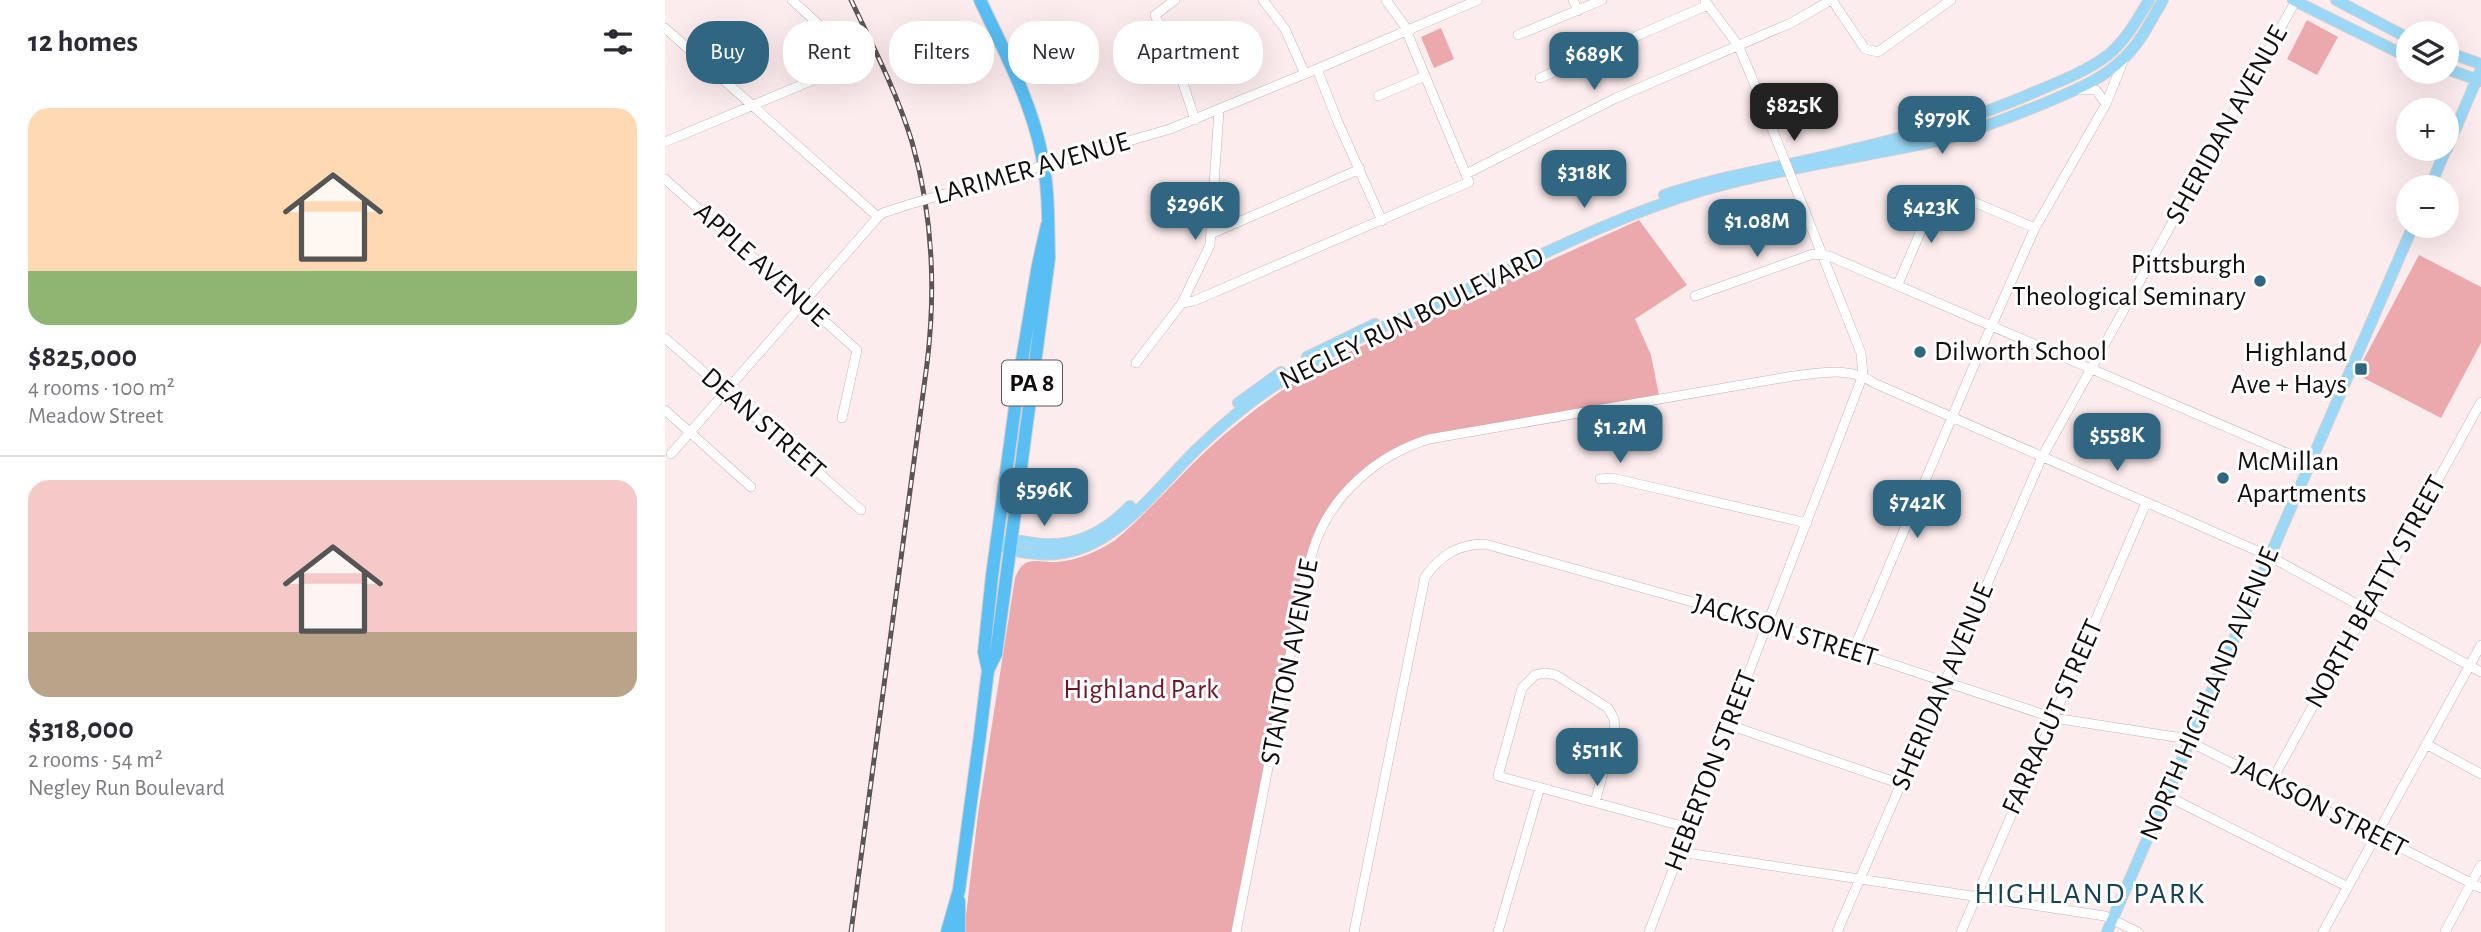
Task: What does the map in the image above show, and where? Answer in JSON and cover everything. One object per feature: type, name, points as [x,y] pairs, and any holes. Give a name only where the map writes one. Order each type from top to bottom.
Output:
[{"type":"highway","name":"PA 8","points":[[959,932],[959,890],[988,670],[996,654],[1048,266],[1045,176],[1033,120],[980,0]]},
{"type":"highway","name":"PA 8","points":[[988,670],[984,652],[1019,377],[1047,225]]},
{"type":"highway","name":"PA 8","points":[[947,932],[959,890]]},
{"type":"main road","name":"NEGLEY RUN BOULEVARD","points":[[997,544],[1057,544],[1079,540],[1105,529],[1223,415],[1278,374],[1336,341],[1593,223],[1654,198],[1720,178],[1834,154],[1927,130],[2004,106],[2067,78],[2107,55],[2128,34],[2148,0]]},
{"type":"main road","name":"NEGLEY RUN BOULEVARD","points":[[1010,545],[1058,555],[1097,543],[1121,525],[1228,421],[1296,372],[1339,348],[1596,230],[1657,205],[1706,190],[1943,140],[1974,131],[2078,90],[2106,74],[2124,59],[2136,46],[2163,0]]},
{"type":"main road","points":[[2336,0],[2396,32]]},
{"type":"main road","points":[[2294,1],[2396,51]]},
{"type":"main road","points":[[2459,60],[2480,73]]},
{"type":"main road","points":[[2459,70],[2480,73]]},
{"type":"main road","points":[[2459,121],[2480,73]]},
{"type":"main road","name":"NORTH HIGHLAND AVENUE","points":[[2107,932],[2408,238]]},
{"type":"street","points":[[665,142],[848,65],[852,60],[850,53],[792,0]]},
{"type":"street","points":[[1175,0],[1154,15],[1180,74],[1195,120]]},
{"type":"street","points":[[1263,0],[1285,29],[1304,74]]},
{"type":"street","points":[[1182,303],[1194,301],[1469,182],[1406,31],[1386,0]]},
{"type":"street","name":"LARIMER AVENUE","points":[[671,454],[883,213],[1170,129],[1478,0]]},
{"type":"street","points":[[1573,0],[1578,10]]},
{"type":"street","points":[[1518,35],[1602,0]]},
{"type":"street","points":[[1466,174],[1616,98],[1791,23],[1832,0],[1865,49],[1878,52],[1951,0]]},
{"type":"street","name":"SHERIDAN AVENUE","points":[[1837,932],[2042,457],[2294,1]]},
{"type":"street","points":[[1540,78],[1706,3],[1738,45],[1750,73],[1861,353],[1863,375]]},
{"type":"street","points":[[665,28],[878,217]]},
{"type":"street","points":[[1853,651],[2035,228],[2106,104],[2124,59]]},
{"type":"street","points":[[1317,69],[1382,220]]},
{"type":"street","points":[[1378,96],[1425,76]]},
{"type":"street","points":[[2078,90],[2096,90],[2106,104]]},
{"type":"street","points":[[1136,363],[1182,303],[1210,245],[1219,110]]},
{"type":"street","points":[[1211,234],[1360,169]]},
{"type":"street","name":"APPLE AVENUE","points":[[665,179],[857,350],[842,418]]},
{"type":"street","points":[[1898,284],[1936,194],[1941,190],[2035,228]]},
{"type":"street","points":[[1695,296],[1813,254],[1829,256],[2310,463]]},
{"type":"street","name":"DEAN STREET","points":[[665,338],[861,510]]},
{"type":"street","name":"STANTON AVENUE","points":[[1236,932],[1304,583],[1314,545],[1333,508],[1353,482],[1380,461],[1417,442],[1429,439],[1793,376],[1832,371],[1863,375],[1874,383],[1952,418],[2269,556],[2481,672]]},
{"type":"street","name":"HEBERTON STREET","points":[[1649,932],[1863,375]]},
{"type":"street","name":"NORTH BEATTY STREET","points":[[2271,782],[2481,402]]},
{"type":"street","points":[[665,410],[751,486]]},
{"type":"street","points":[[1599,479],[1612,478],[1807,523]]},
{"type":"street","name":"FARRAGUT STREET","points":[[1961,932],[2146,503]]},
{"type":"street","name":"JACKSON STREET","points":[[1354,932],[1425,577],[1448,552],[1458,547],[1485,544],[1768,623],[2054,718],[2182,738],[2481,888]]},
{"type":"street","points":[[2323,932],[2481,645]]},
{"type":"street","points":[[1595,802],[1615,730],[1614,719],[1608,708],[1556,676],[1545,673],[1535,675],[1522,688],[1498,776],[1689,828]]},
{"type":"street","points":[[1729,725],[1901,783]]},
{"type":"street","points":[[2426,744],[2481,774]]},
{"type":"street","points":[[1497,932],[1540,787]]},
{"type":"street","points":[[2167,796],[2348,887]]},
{"type":"street","points":[[1679,852],[2105,916],[2138,932]]},
{"type":"street","points":[[2445,932],[2481,865]]},
{"type":"green space","points":[[2307,20],[2338,37],[2317,75],[2287,59]]},
{"type":"green space","points":[[1441,28],[1454,59],[1434,68],[1421,37]]},
{"type":"green space","name":"Highland Park","points":[[1639,220],[1687,285],[1635,319],[1651,355],[1660,400],[1453,434],[1380,461],[1333,508],[1314,545],[1236,932],[964,932],[978,814],[1015,578],[1023,565],[1031,561],[1057,562],[1072,559],[1094,552],[1114,541],[1238,423],[1271,398],[1324,365]]},
{"type":"green space","points":[[2419,255],[2481,287],[2481,343],[2441,418],[2356,374]]},
{"type":"railway","points":[[851,0],[892,88],[912,142],[924,197],[932,280],[927,364],[851,932]]},
{"type":"place","name":"Pittsburgh Theological Seminary","points":[[2260,281]]},
{"type":"place","name":"Dilworth School","points":[[1920,352]]},
{"type":"place","name":"Highland Ave + Hays","points":[[2361,369]]},
{"type":"place","name":"McMillan Apartments","points":[[2223,478]]},
{"type":"district","name":"HIGHLAND PARK","points":[[2090,894]]}]
